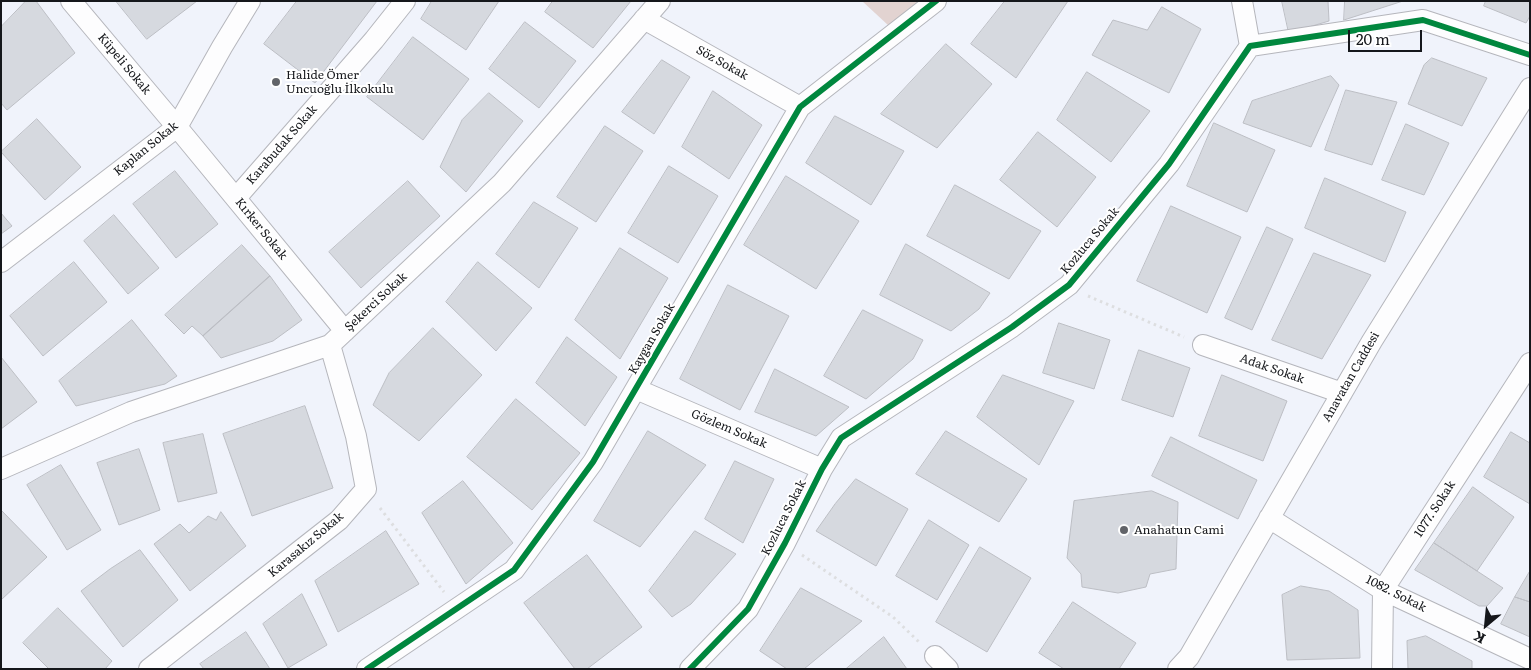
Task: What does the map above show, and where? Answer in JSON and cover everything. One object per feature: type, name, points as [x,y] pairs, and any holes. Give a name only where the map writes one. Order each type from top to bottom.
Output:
[{"type":"street","name":"Küpeli Sokak","points":[[71,1],[178,127]]},
{"type":"street","name":"Kaplan Sokak","points":[[1,262],[178,127],[250,1]]},
{"type":"street","name":"Karabudak Sokak","points":[[236,198],[374,40],[405,1]]},
{"type":"street","name":"Şekerci Sokak","points":[[1,468],[131,412],[330,345],[502,183],[660,1]]},
{"type":"street","name":"Kaygan Sokak","points":[[367,669],[514,570],[593,462],[800,107],[936,1]]},
{"type":"street","points":[[1242,1],[1250,46],[1423,20],[1530,55]]},
{"type":"street","name":"Söz Sokak","points":[[644,19],[800,107]]},
{"type":"street","name":"Kozluca Sokak","points":[[690,669],[748,609],[785,543],[822,469],[841,438],[1012,327],[1068,285],[1169,164],[1250,46]]},
{"type":"street","name":"Anavatan Caddesi","points":[[1184,665],[1372,341],[1530,88]]},
{"type":"street","name":"Kırker Sokak","points":[[178,127],[345,331]]},
{"type":"street","points":[[330,345],[356,436],[366,489]]},
{"type":"street","name":"Adak Sokak","points":[[1202,345],[1342,393]]},
{"type":"street","name":"1077. Sokak","points":[[1383,590],[1530,363]]},
{"type":"street","name":"Gözlem Sokak","points":[[636,389],[822,469]]},
{"type":"street","name":"Karasakız Sokak","points":[[157,666],[339,520],[366,489]]},
{"type":"street","name":"1082. Sokak","points":[[1269,518],[1383,590],[1530,659]]},
{"type":"street","points":[[1382,669],[1383,590]]},
{"type":"path","points":[[1068,285],[1098,301],[1202,345]]},
{"type":"path","points":[[366,489],[457,608]]},
{"type":"path","points":[[785,543],[893,617],[941,662]]},
{"type":"shaded area","points":[[862,1],[919,1],[889,26]]},
{"type":"building","points":[[26,1],[36,1],[75,53],[7,110],[1,103],[1,27]]},
{"type":"building","points":[[116,1],[197,1],[147,39]]},
{"type":"building","points":[[297,1],[377,1],[315,83],[264,44]]},
{"type":"building","points":[[432,1],[499,1],[466,50],[421,19]]},
{"type":"building","points":[[553,1],[631,1],[593,48],[545,12]]},
{"type":"building","points":[[1005,1],[1068,1],[1016,78],[971,44]]},
{"type":"building","points":[[1282,1],[1328,1],[1329,21],[1289,33]]},
{"type":"building","points":[[1345,1],[1403,1],[1344,20]]},
{"type":"building","points":[[1486,1],[1530,1],[1530,16],[1526,23],[1484,6]]},
{"type":"building","points":[[1162,7],[1201,29],[1169,93],[1092,55],[1113,20],[1147,30]]},
{"type":"building","points":[[525,22],[576,61],[539,108],[489,69]]},
{"type":"building","points":[[413,37],[469,79],[423,140],[367,97]]},
{"type":"building","points":[[946,44],[992,84],[937,148],[881,114]]},
{"type":"building","points":[[1432,58],[1487,78],[1462,126],[1408,104],[1424,65]]},
{"type":"building","points":[[662,60],[690,77],[654,134],[622,112]]},
{"type":"building","points":[[1087,72],[1150,111],[1111,162],[1057,120]]},
{"type":"building","points":[[1331,76],[1339,85],[1311,147],[1243,123],[1252,101]]},
{"type":"building","points":[[1346,90],[1397,102],[1372,165],[1325,150]]},
{"type":"building","points":[[713,91],[762,125],[729,179],[682,147]]},
{"type":"building","points":[[489,93],[523,121],[466,192],[440,167],[462,120]]},
{"type":"building","points":[[835,116],[904,151],[871,205],[806,163]]},
{"type":"building","points":[[37,119],[81,167],[45,200],[1,152]]},
{"type":"building","points":[[1214,123],[1275,150],[1247,212],[1187,186]]},
{"type":"building","points":[[1406,124],[1449,143],[1424,195],[1382,180]]},
{"type":"building","points":[[605,126],[643,151],[596,222],[557,197]]},
{"type":"building","points":[[1038,132],[1096,177],[1057,227],[1000,180]]},
{"type":"building","points":[[669,166],[718,196],[678,263],[628,233]]},
{"type":"building","points":[[175,171],[218,224],[176,258],[133,204]]},
{"type":"building","points":[[786,176],[859,221],[816,289],[744,245]]},
{"type":"building","points":[[1325,178],[1406,212],[1385,262],[1305,228]]},
{"type":"building","points":[[408,181],[440,216],[361,288],[329,252]]},
{"type":"building","points":[[955,185],[1041,231],[1009,279],[927,236]]},
{"type":"building","points":[[534,202],[578,228],[539,288],[496,254]]},
{"type":"building","points":[[1171,206],[1241,237],[1207,313],[1137,281]]},
{"type":"building","points":[[1,213],[12,226],[1,234]]},
{"type":"building","points":[[114,215],[159,268],[128,294],[84,241]]},
{"type":"building","points":[[1267,227],[1293,239],[1252,330],[1225,318]]},
{"type":"building","points":[[906,244],[990,293],[979,309],[951,331],[880,295]]},
{"type":"building","points":[[242,245],[270,276],[203,336],[192,326],[184,334],[165,315]]},
{"type":"building","points":[[620,248],[668,278],[620,359],[575,320]]},
{"type":"building","points":[[1314,253],[1371,275],[1322,359],[1272,340]]},
{"type":"building","points":[[74,262],[107,302],[43,356],[10,316]]},
{"type":"building","points":[[478,262],[532,308],[496,351],[446,302]]},
{"type":"building","points":[[270,276],[302,320],[273,341],[221,358],[203,336]]},
{"type":"building","points":[[728,285],[789,316],[740,410],[680,379]]},
{"type":"building","points":[[863,310],[923,340],[913,359],[866,399],[824,376]]},
{"type":"building","points":[[132,320],[177,376],[165,384],[76,406],[59,381]]},
{"type":"building","points":[[1059,323],[1110,340],[1094,389],[1043,373]]},
{"type":"building","points":[[433,328],[482,375],[419,441],[373,405],[389,373]]},
{"type":"building","points":[[567,337],[617,377],[585,426],[536,383]]},
{"type":"building","points":[[1139,350],[1190,368],[1173,417],[1122,400]]},
{"type":"building","points":[[1,357],[37,402],[1,429]]},
{"type":"building","points":[[775,369],[849,407],[816,436],[755,412]]},
{"type":"building","points":[[1003,375],[1074,401],[1039,465],[977,417]]},
{"type":"building","points":[[1222,375],[1287,401],[1263,461],[1199,436]]},
{"type":"building","points":[[516,399],[580,453],[532,510],[467,457]]},
{"type":"building","points":[[305,406],[333,488],[252,516],[223,434]]},
{"type":"building","points":[[648,431],[706,465],[640,547],[594,521]]},
{"type":"building","points":[[946,431],[1027,479],[999,522],[916,474]]},
{"type":"building","points":[[1511,432],[1530,443],[1530,504],[1484,477]]},
{"type":"building","points":[[203,434],[217,493],[178,502],[163,443]]},
{"type":"building","points":[[1171,437],[1257,480],[1238,519],[1152,476]]},
{"type":"building","points":[[139,449],[160,510],[119,525],[97,463]]},
{"type":"building","points":[[735,461],[774,479],[743,543],[705,519]]},
{"type":"building","points":[[61,465],[101,530],[67,550],[27,485]]},
{"type":"building","points":[[856,479],[908,509],[876,566],[816,531]]},
{"type":"building","points":[[463,481],[513,543],[466,584],[422,513]]},
{"type":"building","points":[[1473,487],[1514,517],[1477,571],[1434,543]]},
{"type":"building","name":"Anahatun Cami","points":[[1152,491],[1178,502],[1176,569],[1150,574],[1146,587],[1118,593],[1082,587],[1081,574],[1067,558],[1074,501]]},
{"type":"building","points":[[1,510],[47,557],[1,600]]},
{"type":"building","points":[[221,512],[246,546],[190,591],[154,544],[180,524],[189,533],[208,516],[216,520]]},
{"type":"building","points":[[929,520],[969,545],[937,600],[896,576]]},
{"type":"building","points":[[386,531],[419,584],[338,632],[315,581]]},
{"type":"building","points":[[695,531],[736,554],[691,604],[672,617],[649,591]]},
{"type":"building","points":[[1434,543],[1503,588],[1487,606],[1479,606],[1415,570]]},
{"type":"building","points":[[980,547],[1031,578],[987,652],[936,622]]},
{"type":"building","points":[[140,550],[178,600],[123,647],[81,591],[110,569]]},
{"type":"building","points":[[587,555],[642,627],[587,669],[575,669],[524,603]]},
{"type":"building","points":[[1530,571],[1530,602],[1515,597]]},
{"type":"building","points":[[1301,586],[1329,591],[1358,610],[1360,658],[1287,660],[1282,595]]},
{"type":"building","points":[[801,588],[862,621],[804,669],[787,669],[760,651]]},
{"type":"building","points":[[302,594],[327,645],[288,668],[263,624]]},
{"type":"building","points":[[1515,597],[1530,602],[1530,637],[1501,624]]},
{"type":"building","points":[[1073,602],[1136,643],[1119,669],[1064,669],[1039,653]]},
{"type":"building","points":[[58,608],[112,661],[105,669],[49,669],[23,643]]},
{"type":"building","points":[[246,632],[270,669],[204,669],[200,664]]},
{"type":"building","points":[[1426,636],[1472,661],[1472,669],[1408,669],[1407,641]]},
{"type":"building","points":[[884,637],[907,669],[846,669]]},
{"type":"cycle path","points":[[367,669],[514,570],[593,462],[800,107],[936,1]]},
{"type":"cycle path","points":[[690,669],[748,609],[785,543],[822,469],[841,438],[1012,327],[1069,285],[1169,164],[1250,46],[1423,20],[1530,55]]},
{"type":"place","name":"Halide Ömer Uncuoğlu İlkokulu","points":[[276,82]]},
{"type":"place","name":"Anahatun Cami","points":[[1124,530]]}]
